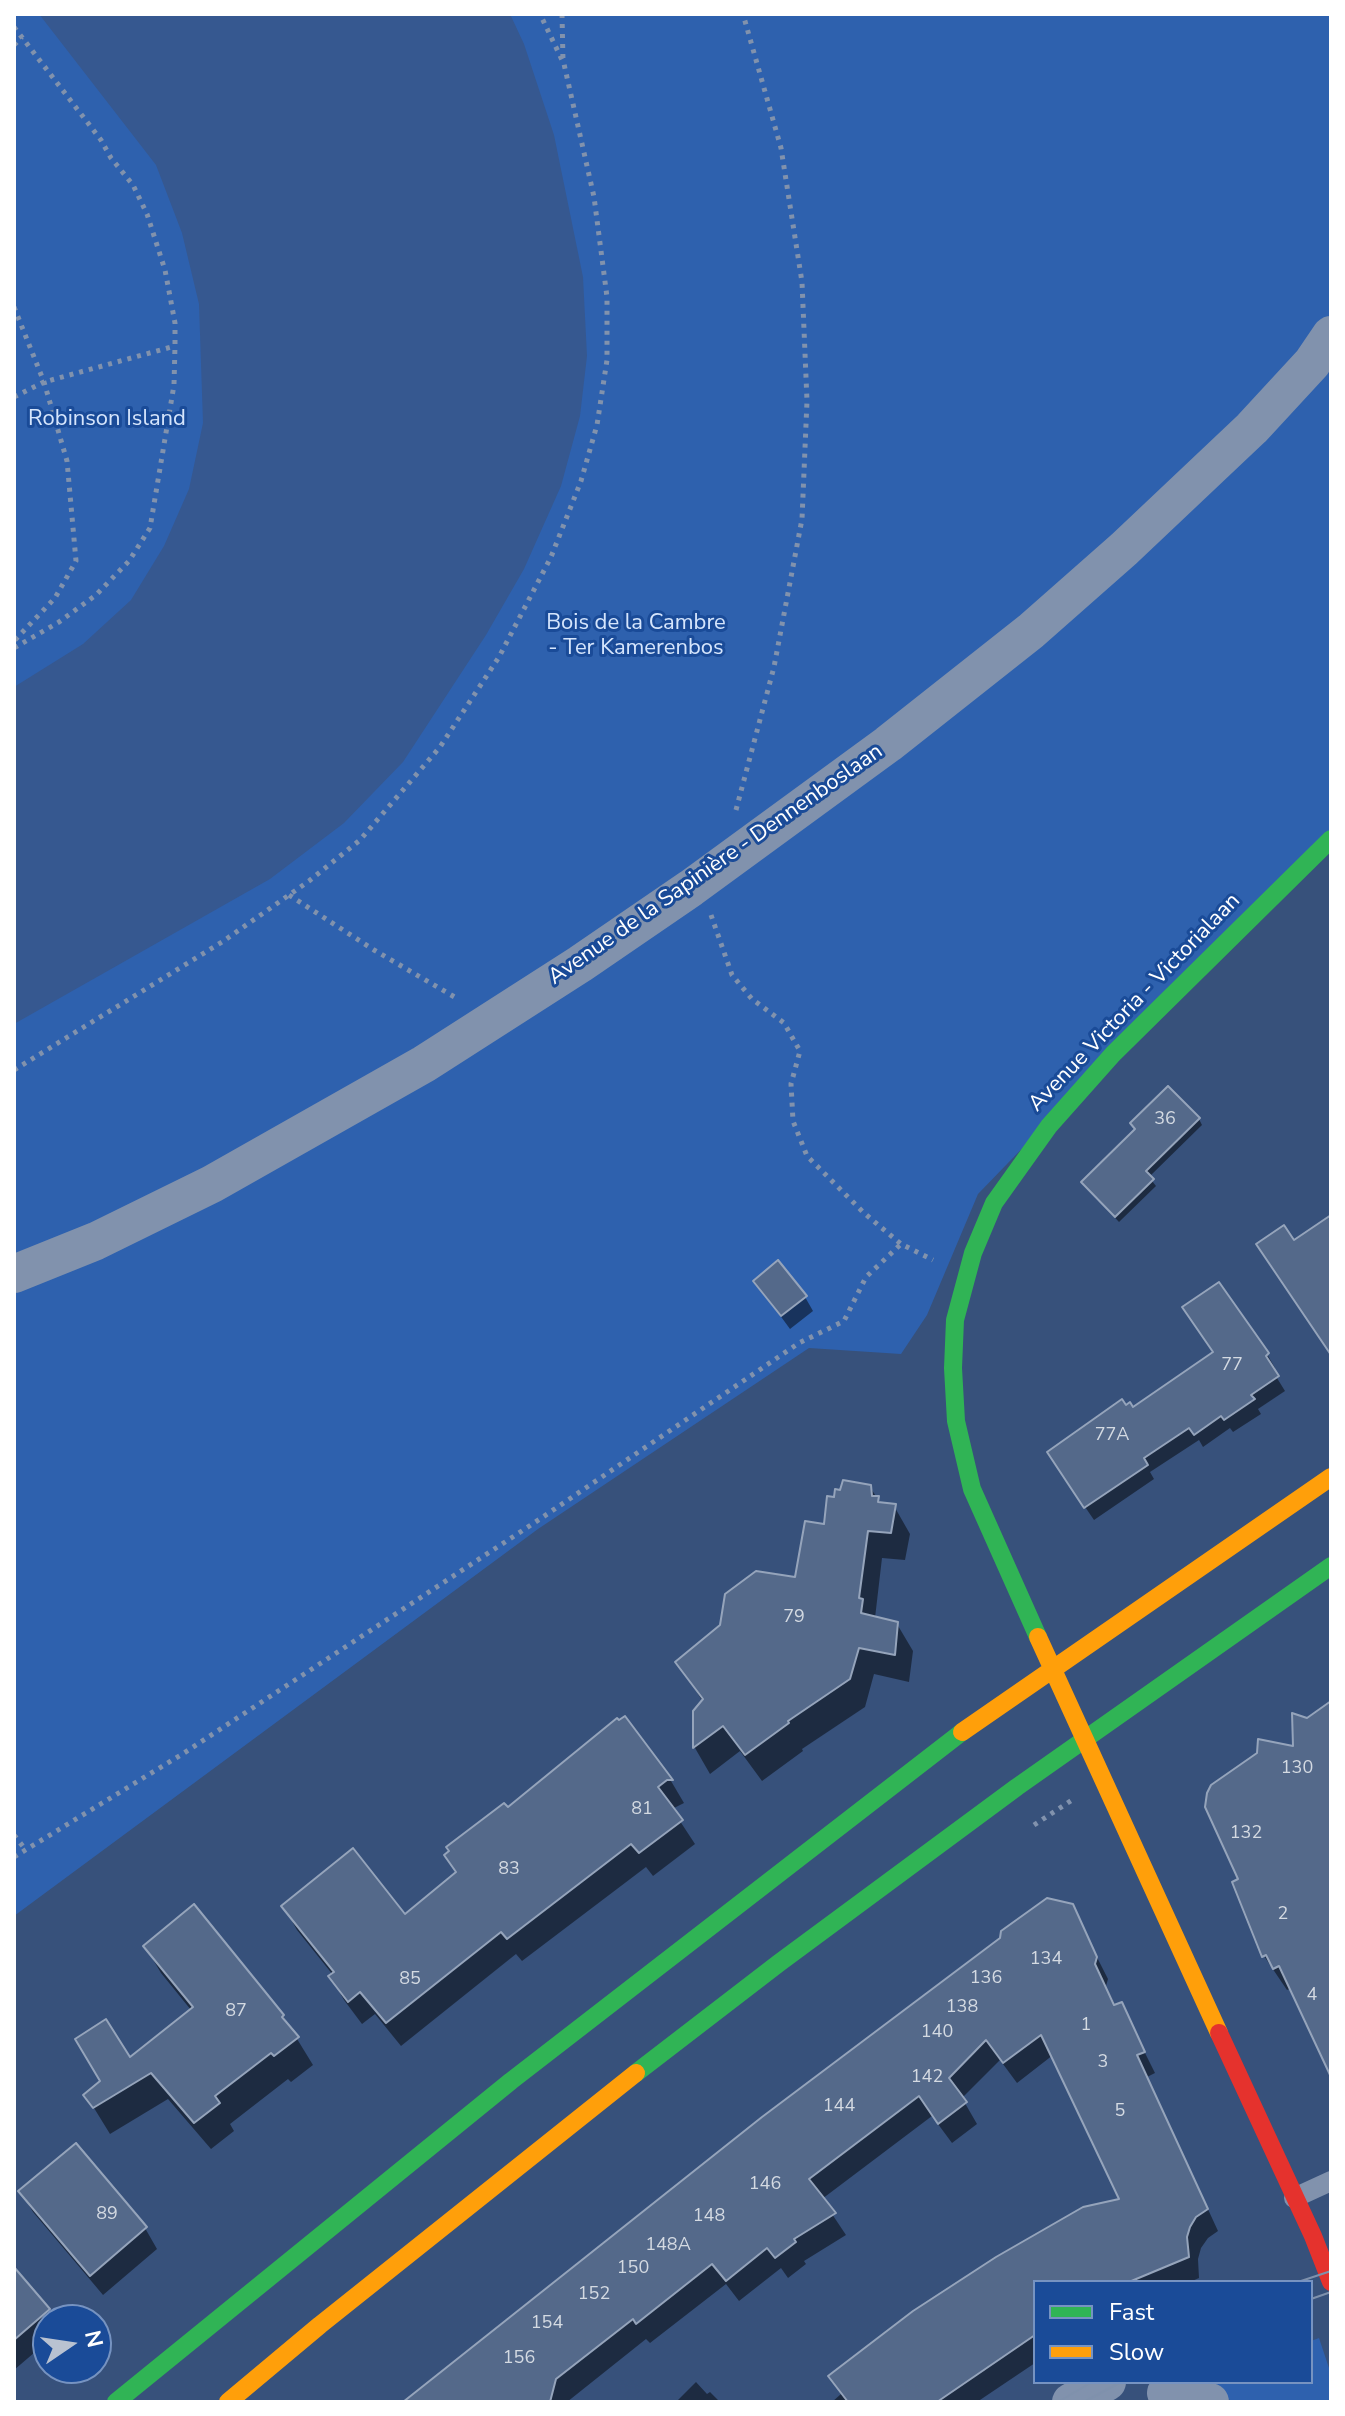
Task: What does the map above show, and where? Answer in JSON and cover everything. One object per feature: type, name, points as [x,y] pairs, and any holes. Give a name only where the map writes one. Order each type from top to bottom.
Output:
[{"type":"main road","name":"Avenue Victoria - Victorialaan","points":[[1331,839],[1113,1054],[1049,1126],[994,1203],[973,1253],[955,1320],[953,1368],[956,1421],[972,1489],[1313,2236],[1331,2282]]},
{"type":"main road","points":[[116,2402],[511,2081],[972,1724],[1331,1477]]},
{"type":"main road","points":[[228,2402],[557,2134],[779,1963],[1084,1739],[1331,1566]]},
{"type":"street","name":"Avenue de la Sapinière - Dennenboslaan","points":[[14,1274],[96,1241],[212,1184],[424,1064],[691,888],[888,744],[1031,631],[1113,560],[1252,428],[1312,363],[1331,335]]},
{"type":"street","points":[[1071,2402],[1103,2384]]},
{"type":"street","points":[[1166,2393],[1210,2402]]},
{"type":"lane","points":[[1294,2198],[1331,2181]]},
{"type":"path","points":[[540,14],[564,64]]},
{"type":"path","points":[[14,1070],[209,949],[289,895],[360,840],[440,747],[505,645],[551,557],[581,481],[597,425],[607,360],[607,297],[594,197],[564,64],[562,14]]},
{"type":"path","points":[[733,857],[735,816],[774,667],[802,519],[807,401],[802,282],[781,148],[743,14]]},
{"type":"path","points":[[14,27],[133,185],[147,214],[165,270],[175,323],[174,385],[150,528],[129,561],[96,595],[59,622],[14,648]]},
{"type":"path","points":[[14,45],[22,37]]},
{"type":"path","points":[[14,307],[44,382],[67,461],[76,561],[55,598],[14,641]]},
{"type":"path","points":[[14,397],[44,382],[175,346]]},
{"type":"path","points":[[691,888],[714,920],[732,975],[752,999],[784,1023],[800,1051],[791,1084],[793,1121],[807,1156],[864,1213],[901,1244],[922,1256],[968,1273]]},
{"type":"path","points":[[289,895],[374,950],[493,1020]]},
{"type":"path","points":[[14,1857],[222,1729],[799,1343],[844,1321],[866,1277],[901,1244]]},
{"type":"path","points":[[14,1835],[25,1849]]},
{"type":"green space","name":"Bois de la Cambre - Ter Kamerenbos","points":[[14,14],[1331,14],[1331,829],[978,1194],[927,1315],[901,1354],[809,1348],[538,1529],[14,1916]]},
{"type":"green space","points":[[1319,2338],[1331,2374],[1331,2402],[1234,2402],[1204,2387],[1203,2384],[1313,2384],[1313,2340]]},
{"type":"shaded area","points":[[39,14],[510,14],[524,44],[554,135],[583,277],[587,356],[580,416],[561,486],[524,569],[486,635],[403,762],[344,823],[270,879],[14,1024],[14,687],[83,644],[131,600],[164,546],[189,489],[203,423],[199,304],[182,233],[156,165]]},
{"type":"building","points":[[1168,1086],[1200,1118],[1146,1171],[1154,1179],[1115,1217],[1081,1182],[1135,1129],[1130,1123]]},
{"type":"building","points":[[1331,1215],[1331,1355],[1256,1244],[1284,1225],[1294,1240]]},
{"type":"building","points":[[778,1260],[807,1296],[781,1316],[753,1281]]},
{"type":"building","points":[[1219,1282],[1269,1353],[1266,1356],[1279,1376],[1251,1395],[1255,1399],[1224,1420],[1221,1416],[1194,1435],[1189,1428],[1144,1458],[1148,1465],[1084,1508],[1047,1452],[1122,1399],[1126,1405],[1130,1402],[1133,1407],[1213,1352],[1182,1307]]},
{"type":"building","points":[[843,1480],[871,1485],[872,1496],[879,1496],[878,1502],[896,1504],[891,1533],[868,1531],[859,1598],[863,1599],[861,1613],[898,1622],[895,1655],[859,1648],[850,1679],[745,1755],[723,1726],[693,1748],[693,1711],[703,1699],[675,1662],[720,1625],[725,1594],[756,1571],[795,1577],[805,1521],[824,1524],[827,1496],[834,1497],[835,1489],[840,1490]]},
{"type":"building","points":[[1331,1701],[1331,2077],[1279,1966],[1273,1969],[1266,1955],[1262,1957],[1232,1882],[1238,1879],[1205,1807],[1211,1785],[1257,1753],[1258,1739],[1293,1746],[1292,1713],[1307,1718]]},
{"type":"building","points":[[625,1716],[673,1780],[667,1780],[658,1787],[683,1820],[639,1853],[631,1844],[507,1939],[501,1932],[386,2023],[360,1992],[348,2002],[328,1976],[334,1972],[281,1906],[353,1848],[405,1914],[456,1872],[444,1855],[449,1851],[446,1847],[504,1803],[508,1807],[617,1718],[619,1720]]},
{"type":"building","points":[[1047,1898],[1073,1904],[1114,2005],[1122,2002],[1145,2052],[1137,2055],[1208,2209],[1196,2217],[1190,2227],[1187,2237],[1189,2257],[1134,2280],[1033,2280],[1033,2336],[937,2402],[848,2402],[828,2376],[913,2311],[996,2257],[1083,2207],[1119,2199],[1041,2035],[1003,2063],[986,2040],[949,2078],[967,2102],[938,2124],[919,2096],[809,2179],[836,2213],[794,2239],[796,2242],[775,2258],[767,2248],[726,2281],[712,2264],[636,2324],[633,2319],[556,2379],[550,2402],[403,2402],[762,2117],[1000,1938],[1001,1931]]},
{"type":"building","points":[[194,1904],[299,2037],[274,2056],[271,2053],[215,2096],[220,2103],[194,2123],[151,2073],[93,2108],[83,2095],[100,2081],[75,2039],[106,2019],[130,2057],[193,2007],[143,1946]]},
{"type":"building","points":[[76,2143],[147,2227],[90,2276],[18,2191]]},
{"type":"building","points":[[14,2267],[46,2304],[32,2304],[32,2324],[14,2340]]},
{"type":"tram line","points":[[1304,2280],[1331,2271]]},
{"type":"tram line","points":[[1313,2298],[1331,2292]]},
{"type":"tram line","points":[[1058,2402],[1089,2384]]},
{"type":"tram line","points":[[1084,2402],[1117,2384]]},
{"type":"traffic: fast","points":[[1038,1637],[972,1489],[956,1421],[953,1368],[955,1320],[973,1253],[994,1203],[1049,1126],[1113,1054],[1331,839]]},
{"type":"traffic: fast","points":[[636,2073],[1017,1787],[1331,1566]]},
{"type":"traffic: fast","points":[[116,2402],[511,2081],[962,1732]]},
{"type":"traffic: slow","points":[[962,1732],[1331,1477]]},
{"type":"traffic: slow","points":[[1038,1637],[1219,2033]]},
{"type":"traffic: slow","points":[[228,2402],[636,2073]]},
{"type":"traffic: jam","points":[[1219,2033],[1313,2236],[1331,2282]]},
{"type":"park label","name":"Robinson Island","points":[[107,420]]}]
